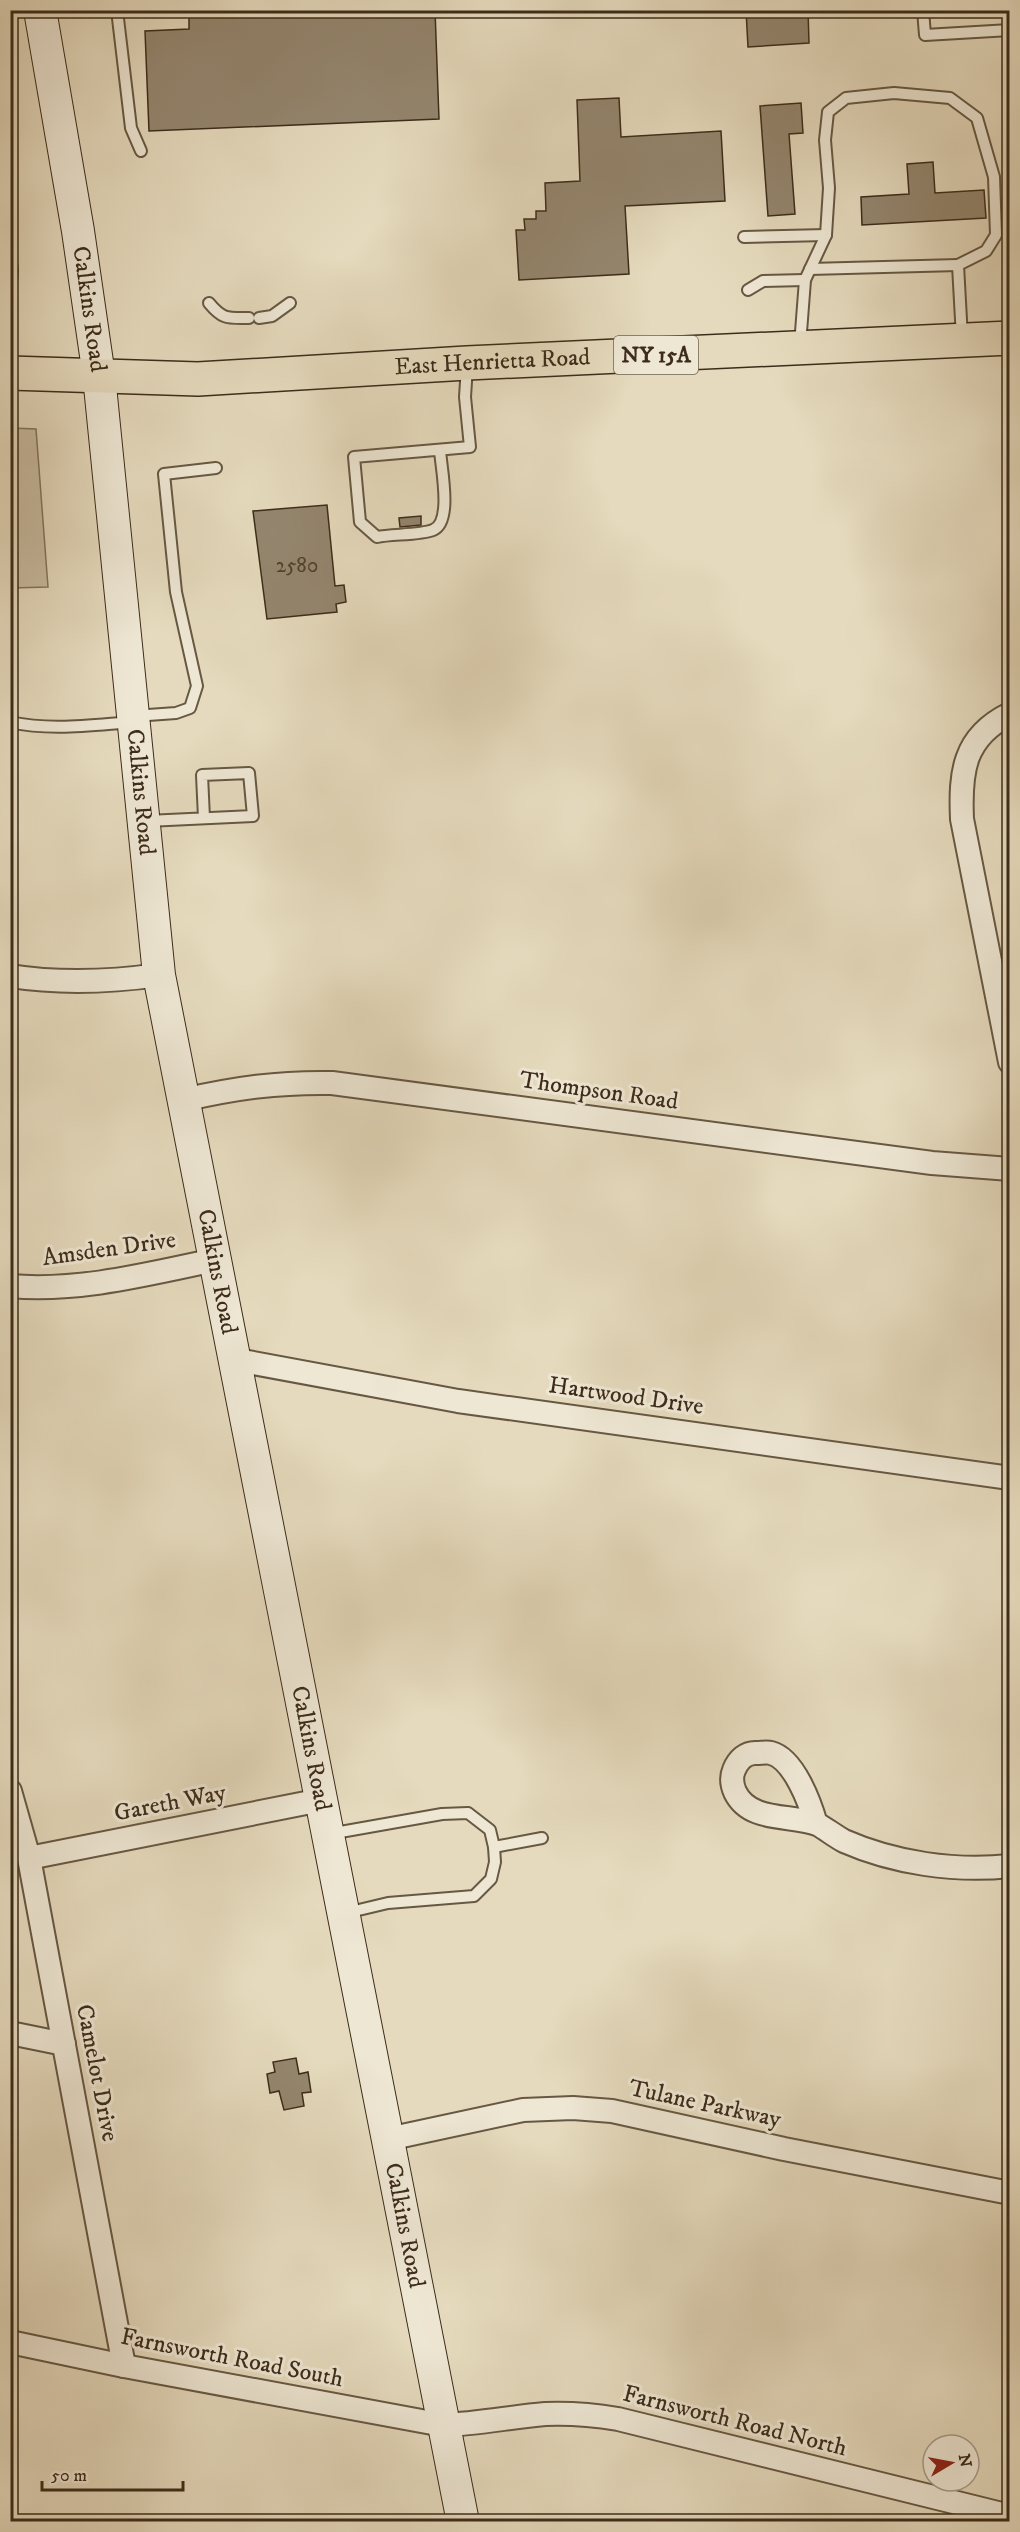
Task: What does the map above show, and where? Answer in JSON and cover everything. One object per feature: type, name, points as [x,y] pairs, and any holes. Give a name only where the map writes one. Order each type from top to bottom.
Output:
[{"type":"main road","name":"Calkins Road","points":[[40,10],[78,231],[99,376],[159,975],[237,1360],[327,1834],[463,2522]]},
{"type":"main road","name":"East Henrietta Road","points":[[10,373],[198,379],[467,363],[1010,338]]},
{"type":"street","points":[[1010,714],[996,721],[978,738],[966,759],[960,785],[962,819],[1010,1062]]},
{"type":"street","points":[[10,976],[65,982],[108,982],[159,975]]},
{"type":"street","name":"Thompson Road","points":[[183,1100],[238,1088],[270,1084],[332,1083],[932,1163],[1010,1169]]},
{"type":"street","name":"Amsden Drive","points":[[10,1286],[96,1283],[215,1260]]},
{"type":"street","name":"Hartwood Drive","points":[[237,1360],[458,1401],[1010,1478]]},
{"type":"street","name":"Camelot Drive","points":[[10,1791],[29,1858],[124,2366]]},
{"type":"street","name":"Gareth Way","points":[[29,1858],[321,1800]]},
{"type":"street","points":[[816,1824],[842,1840],[899,1859],[960,1868],[1010,1866]]},
{"type":"street","points":[[10,2033],[64,2044]]},
{"type":"street","name":"Tulane Parkway","points":[[388,2139],[523,2110],[612,2111],[784,2149],[1010,2193]]},
{"type":"street","name":"Farnsworth Road South","points":[[10,2342],[124,2366],[443,2425]]},
{"type":"street","name":"Farnsworth Road North","points":[[443,2425],[492,2422],[546,2414],[618,2419],[1010,2516]]},
{"type":"lane","points":[[117,10],[131,128],[141,151]]},
{"type":"lane","points":[[923,10],[925,35],[1010,30]]},
{"type":"lane","points":[[800,347],[805,280],[810,269],[826,235],[829,188],[825,140],[828,112],[846,98],[894,93],[950,98],[977,118],[994,177],[996,235],[986,251],[958,265],[810,269]]},
{"type":"lane","points":[[744,237],[826,235]]},
{"type":"lane","points":[[10,256],[12,270],[10,298]]},
{"type":"lane","points":[[958,265],[962,342]]},
{"type":"lane","points":[[748,290],[763,281],[805,280]]},
{"type":"lane","points":[[209,303],[219,315],[232,318],[254,318],[272,316],[290,303]]},
{"type":"lane","points":[[440,450],[445,512],[442,524],[433,530],[377,537],[360,522],[354,457],[470,447],[465,397],[467,363]]},
{"type":"lane","points":[[10,722],[33,727],[58,728],[176,713],[190,708],[197,686],[176,592],[164,474],[216,468]]},
{"type":"lane","points":[[144,821],[253,816],[249,773],[202,776],[204,818]]},
{"type":"lane","points":[[327,1834],[442,1814],[468,1813],[490,1830],[494,1847],[495,1862],[491,1879],[474,1896],[388,1903],[343,1914]]},
{"type":"lane","points":[[494,1847],[542,1838]]},
{"type":"shaded area","points":[[11,428],[36,429],[48,587],[11,588]]},
{"type":"building","points":[[189,10],[435,10],[439,119],[149,131],[145,31],[189,29]]},
{"type":"building","points":[[746,10],[808,10],[809,43],[748,47]]},
{"type":"building","points":[[619,98],[621,137],[721,131],[725,201],[625,206],[629,274],[519,280],[516,230],[525,230],[524,219],[536,219],[536,211],[546,211],[545,183],[580,181],[577,100]]},
{"type":"building","points":[[801,103],[803,133],[789,134],[795,214],[768,216],[760,106]]},
{"type":"building","points":[[933,162],[935,193],[984,190],[986,218],[862,225],[861,197],[909,194],[907,164]]},
{"type":"building","points":[[327,505],[335,586],[344,585],[346,602],[336,604],[337,612],[267,619],[253,511]]},
{"type":"building","points":[[421,516],[421,525],[400,527],[399,518]]},
{"type":"building","points":[[296,2058],[299,2074],[308,2072],[311,2092],[302,2093],[304,2106],[284,2110],[279,2091],[270,2093],[267,2074],[275,2072],[273,2062]]}]
